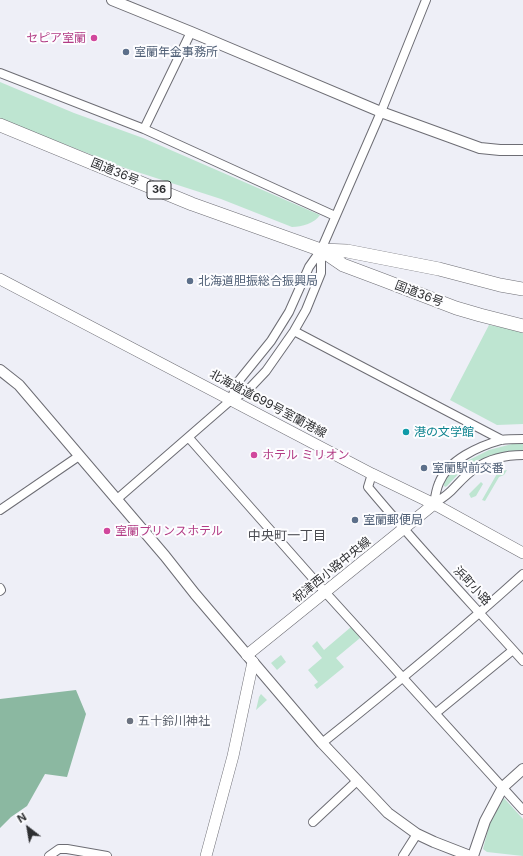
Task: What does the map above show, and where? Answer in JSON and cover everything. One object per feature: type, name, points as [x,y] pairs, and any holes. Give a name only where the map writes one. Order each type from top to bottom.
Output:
[{"type":"highway","name":"国道36号","points":[[0,126],[192,204],[321,250],[343,265],[456,308],[480,316],[523,326]]},
{"type":"highway","name":"国道36号","points":[[321,250],[347,251],[439,269],[500,285],[523,289]]},
{"type":"main road","name":"北海道道699号室蘭港線","points":[[0,279],[372,474],[434,504],[523,553]]},
{"type":"main road","name":"祝津西小路中央線","points":[[250,659],[325,592],[402,528],[434,504]]},
{"type":"main road","points":[[208,854],[233,756],[250,659]]},
{"type":"street","points":[[112,0],[381,112],[480,148],[523,150]]},
{"type":"street","points":[[231,400],[237,383],[261,355],[286,317],[309,267],[321,250],[381,112],[426,0]]},
{"type":"street","points":[[144,129],[191,32]]},
{"type":"street","points":[[0,73],[144,129],[335,216]]},
{"type":"street","points":[[116,500],[231,400],[248,390],[266,371],[281,351],[306,310],[321,274],[321,250]]},
{"type":"street","points":[[294,331],[502,440]]},
{"type":"street","points":[[0,370],[19,385],[322,743],[388,813],[417,834],[470,856]]},
{"type":"street","points":[[189,438],[325,592],[523,810]]},
{"type":"street","points":[[434,504],[439,483],[443,476],[456,462],[474,451],[502,440],[523,439]]},
{"type":"street","points":[[434,504],[450,492],[474,468],[484,462],[523,454]]},
{"type":"street","points":[[0,510],[79,456]]},
{"type":"street","name":"浜町小路","points":[[372,474],[368,487],[402,528],[523,661]]},
{"type":"street","points":[[322,743],[404,678],[523,574]]},
{"type":"street","points":[[436,713],[513,650]]},
{"type":"street","points":[[473,856],[486,821],[503,787],[523,769]]},
{"type":"street","points":[[312,822],[358,780]]},
{"type":"street","points":[[403,856],[417,834]]},
{"type":"street","points":[[49,856],[59,849],[107,856]]},
{"type":"green space","points":[[0,82],[74,113],[143,138],[320,215],[308,224],[292,227],[221,199],[125,168],[0,119]]},
{"type":"green space","points":[[489,325],[523,331],[523,424],[497,425],[450,400]]},
{"type":"green space","points":[[512,444],[523,444],[523,451],[477,460],[463,469],[447,486],[445,487],[443,484],[443,482],[459,465],[489,450]]},
{"type":"green space","points":[[507,470],[504,475],[499,477],[485,501],[482,500],[498,472]]},
{"type":"green space","points":[[481,482],[483,484],[476,496],[471,498],[469,494]]},
{"type":"green space","points":[[351,627],[360,638],[336,658],[344,667],[317,689],[314,685],[318,682],[308,670],[322,658],[312,646],[317,641],[324,650]]},
{"type":"green space","points":[[281,655],[286,662],[277,670],[271,663]]},
{"type":"green space","points":[[76,690],[86,714],[67,777],[45,774],[27,806],[11,817],[0,828],[0,699]]},
{"type":"green space","points":[[261,694],[267,700],[256,710],[259,697]]},
{"type":"green space","points":[[503,797],[523,819],[523,856],[487,852],[483,849],[493,811]]},
{"type":"place","name":"セピア室蘭","points":[[94,38]]},
{"type":"place","name":"室蘭年金事務所","points":[[126,52]]},
{"type":"place","name":"北海道胆振総合振興局","points":[[190,281]]},
{"type":"place","name":"港の文学館","points":[[406,432]]},
{"type":"place","name":"ホテル ミリオン","points":[[254,455]]},
{"type":"place","name":"室蘭駅前交番","points":[[424,468]]},
{"type":"place","name":"室蘭郵便局","points":[[355,520]]},
{"type":"place","name":"室蘭プリンスホテル","points":[[107,531]]},
{"type":"place","name":"五十鈴川神社","points":[[130,721]]},
{"type":"district","name":"中央町一丁目","points":[[287,536]]}]
